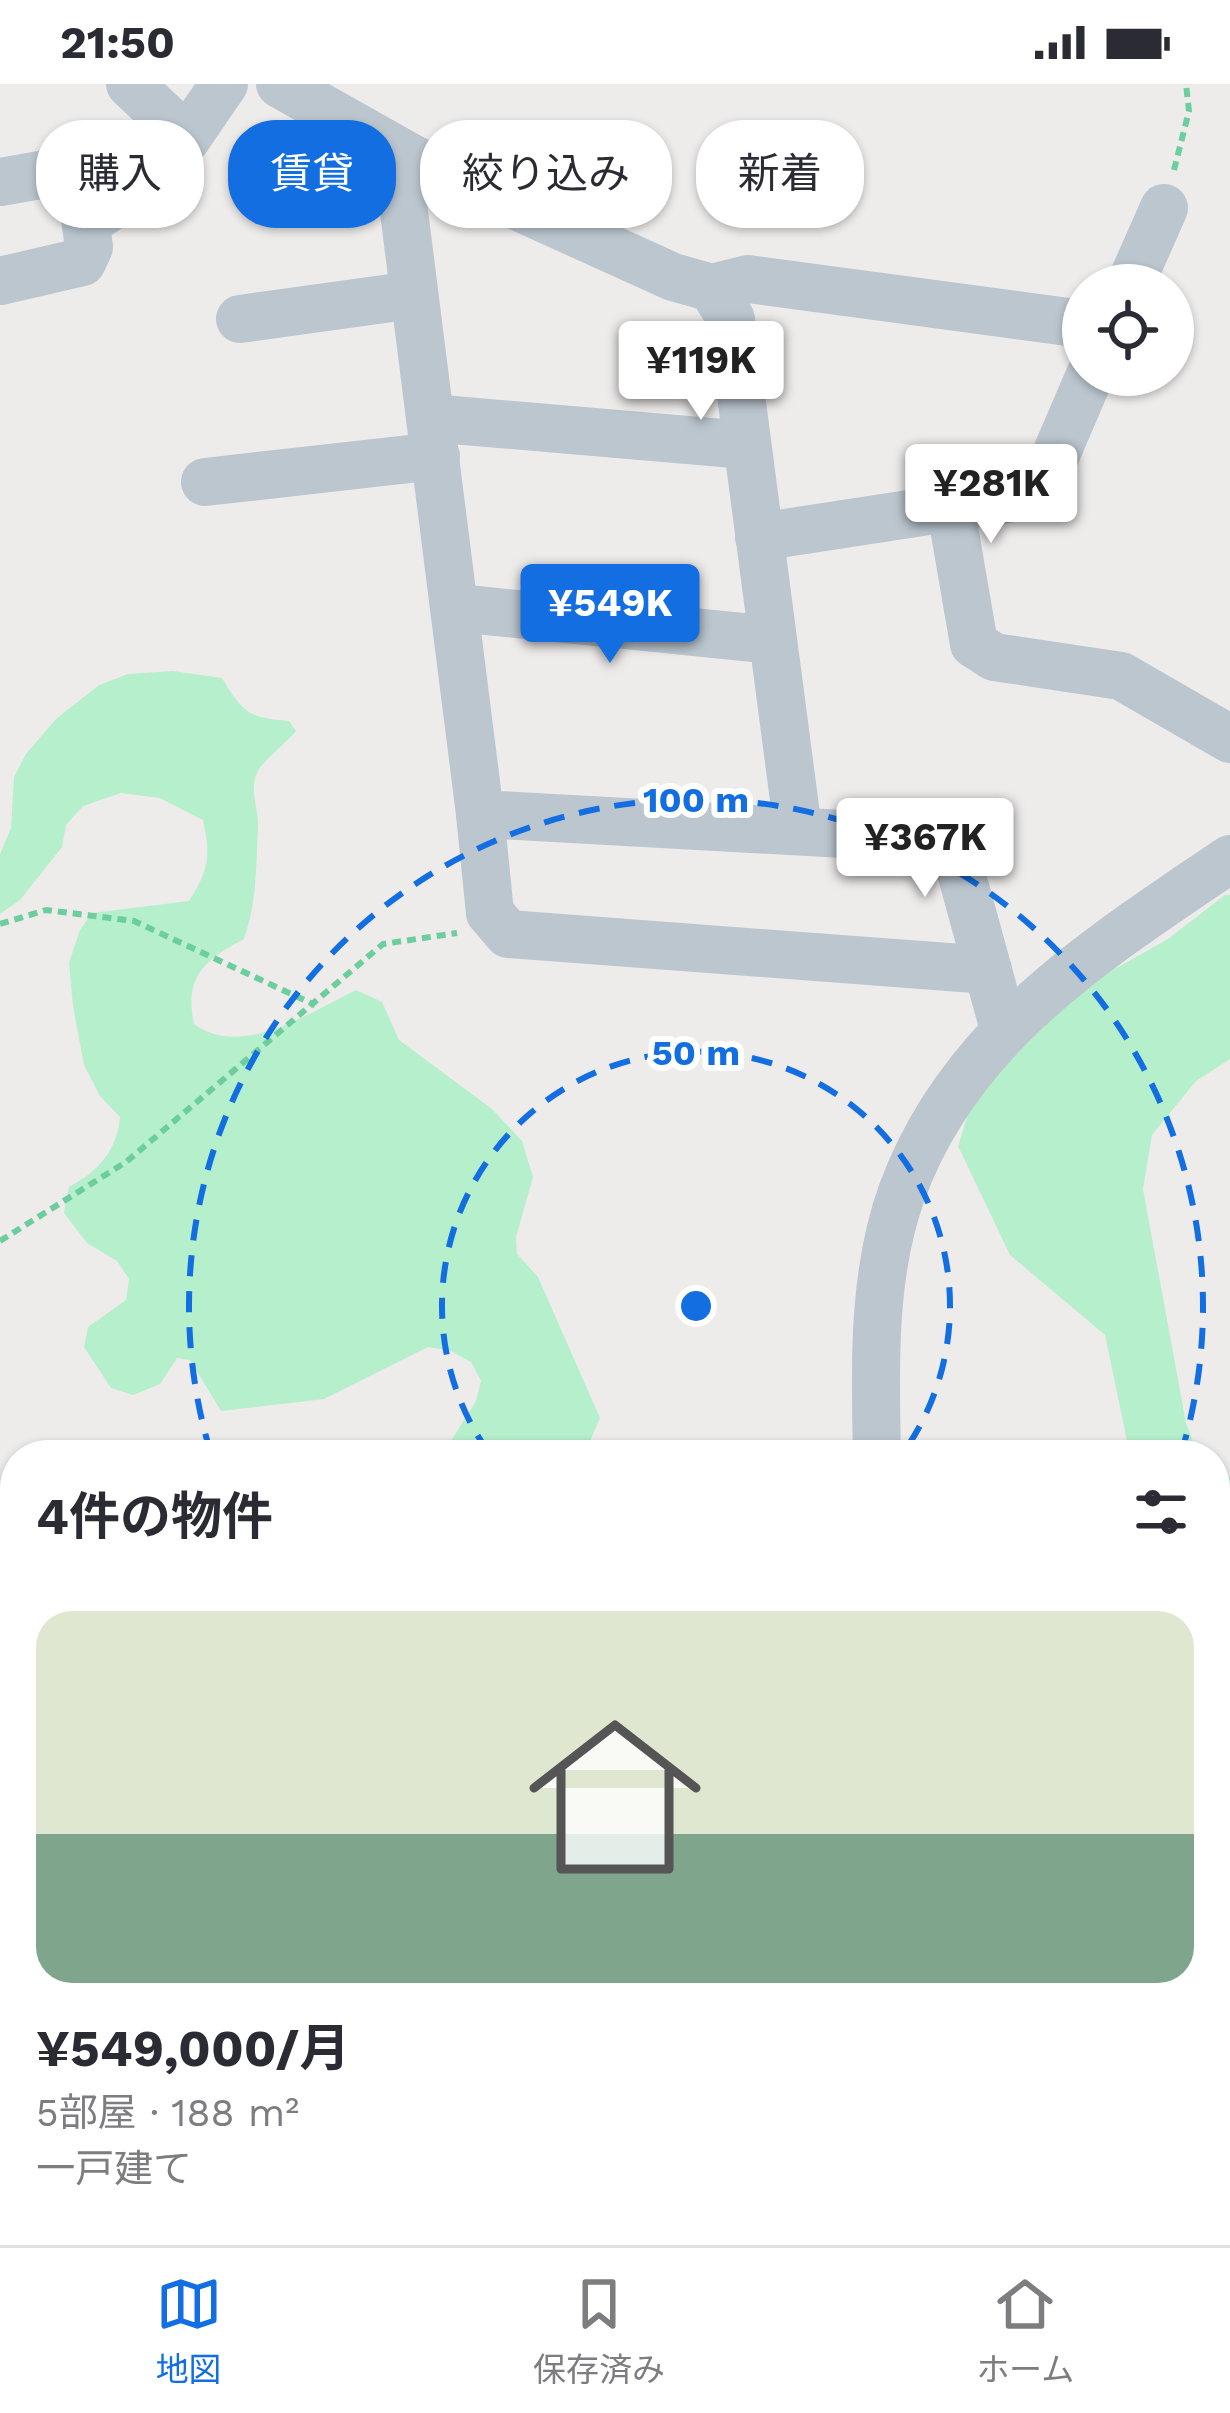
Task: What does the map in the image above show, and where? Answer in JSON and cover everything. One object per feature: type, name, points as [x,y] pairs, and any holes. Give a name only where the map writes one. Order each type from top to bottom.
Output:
[{"type":"street","points":[[130,84],[168,120]]},
{"type":"street","points":[[199,120],[224,84]]},
{"type":"street","points":[[283,85],[412,158],[674,277],[712,288],[748,279],[1062,321]]},
{"type":"street","points":[[412,158],[401,188],[413,295],[457,608],[490,914],[500,929],[522,938],[988,970]]},
{"type":"street","points":[[0,182],[36,176]]},
{"type":"street","points":[[1139,264],[1164,208]]},
{"type":"street","points":[[0,280],[82,262],[89,247],[87,228]]},
{"type":"street","points":[[712,288],[730,319],[797,830]]},
{"type":"street","points":[[240,319],[413,295]]},
{"type":"street","points":[[759,537],[1040,494],[1081,396]]},
{"type":"street","points":[[205,482],[433,437],[746,445]]},
{"type":"street","points":[[951,510],[974,644],[994,658],[1121,676],[1230,739]]},
{"type":"street","points":[[457,608],[772,640]]},
{"type":"street","points":[[480,814],[934,839],[956,854],[1004,1029]]},
{"type":"street","points":[[877,1440],[877,1325],[901,1194],[941,1112],[977,1058],[1004,1029],[1122,933],[1230,859]]},
{"type":"path","points":[[1164,208],[1189,111],[1186,84]]},
{"type":"path","points":[[0,924],[46,910],[134,921],[315,1005]]},
{"type":"path","points":[[0,1241],[126,1162],[383,944],[500,929]]},
{"type":"green space","points":[[173,671],[222,678],[248,712],[289,721],[296,731],[264,762],[255,778],[257,856],[248,925],[244,939],[200,972],[192,994],[194,1024],[213,1034],[254,1035],[297,1020],[356,990],[382,1002],[399,1040],[492,1109],[522,1141],[533,1177],[516,1237],[517,1254],[538,1277],[600,1418],[590,1440],[451,1440],[476,1401],[481,1381],[471,1362],[451,1351],[428,1347],[324,1399],[221,1411],[190,1360],[177,1358],[160,1384],[133,1395],[111,1388],[84,1347],[88,1327],[126,1300],[129,1279],[117,1261],[87,1243],[64,1213],[69,1187],[104,1159],[120,1117],[100,1096],[84,1065],[69,963],[80,930],[92,913],[189,901],[206,862],[206,833],[203,820],[160,798],[121,793],[83,806],[66,825],[62,847],[20,900],[0,914],[0,854],[11,828],[14,777],[26,754],[56,719],[99,685],[128,674]]},
{"type":"green space","points":[[1230,895],[1230,1059],[1196,1081],[1152,1135],[1143,1189],[1192,1440],[1127,1440],[1105,1335],[1010,1255],[958,1146],[970,1108],[1008,1055],[1076,991],[1168,939]]}]
